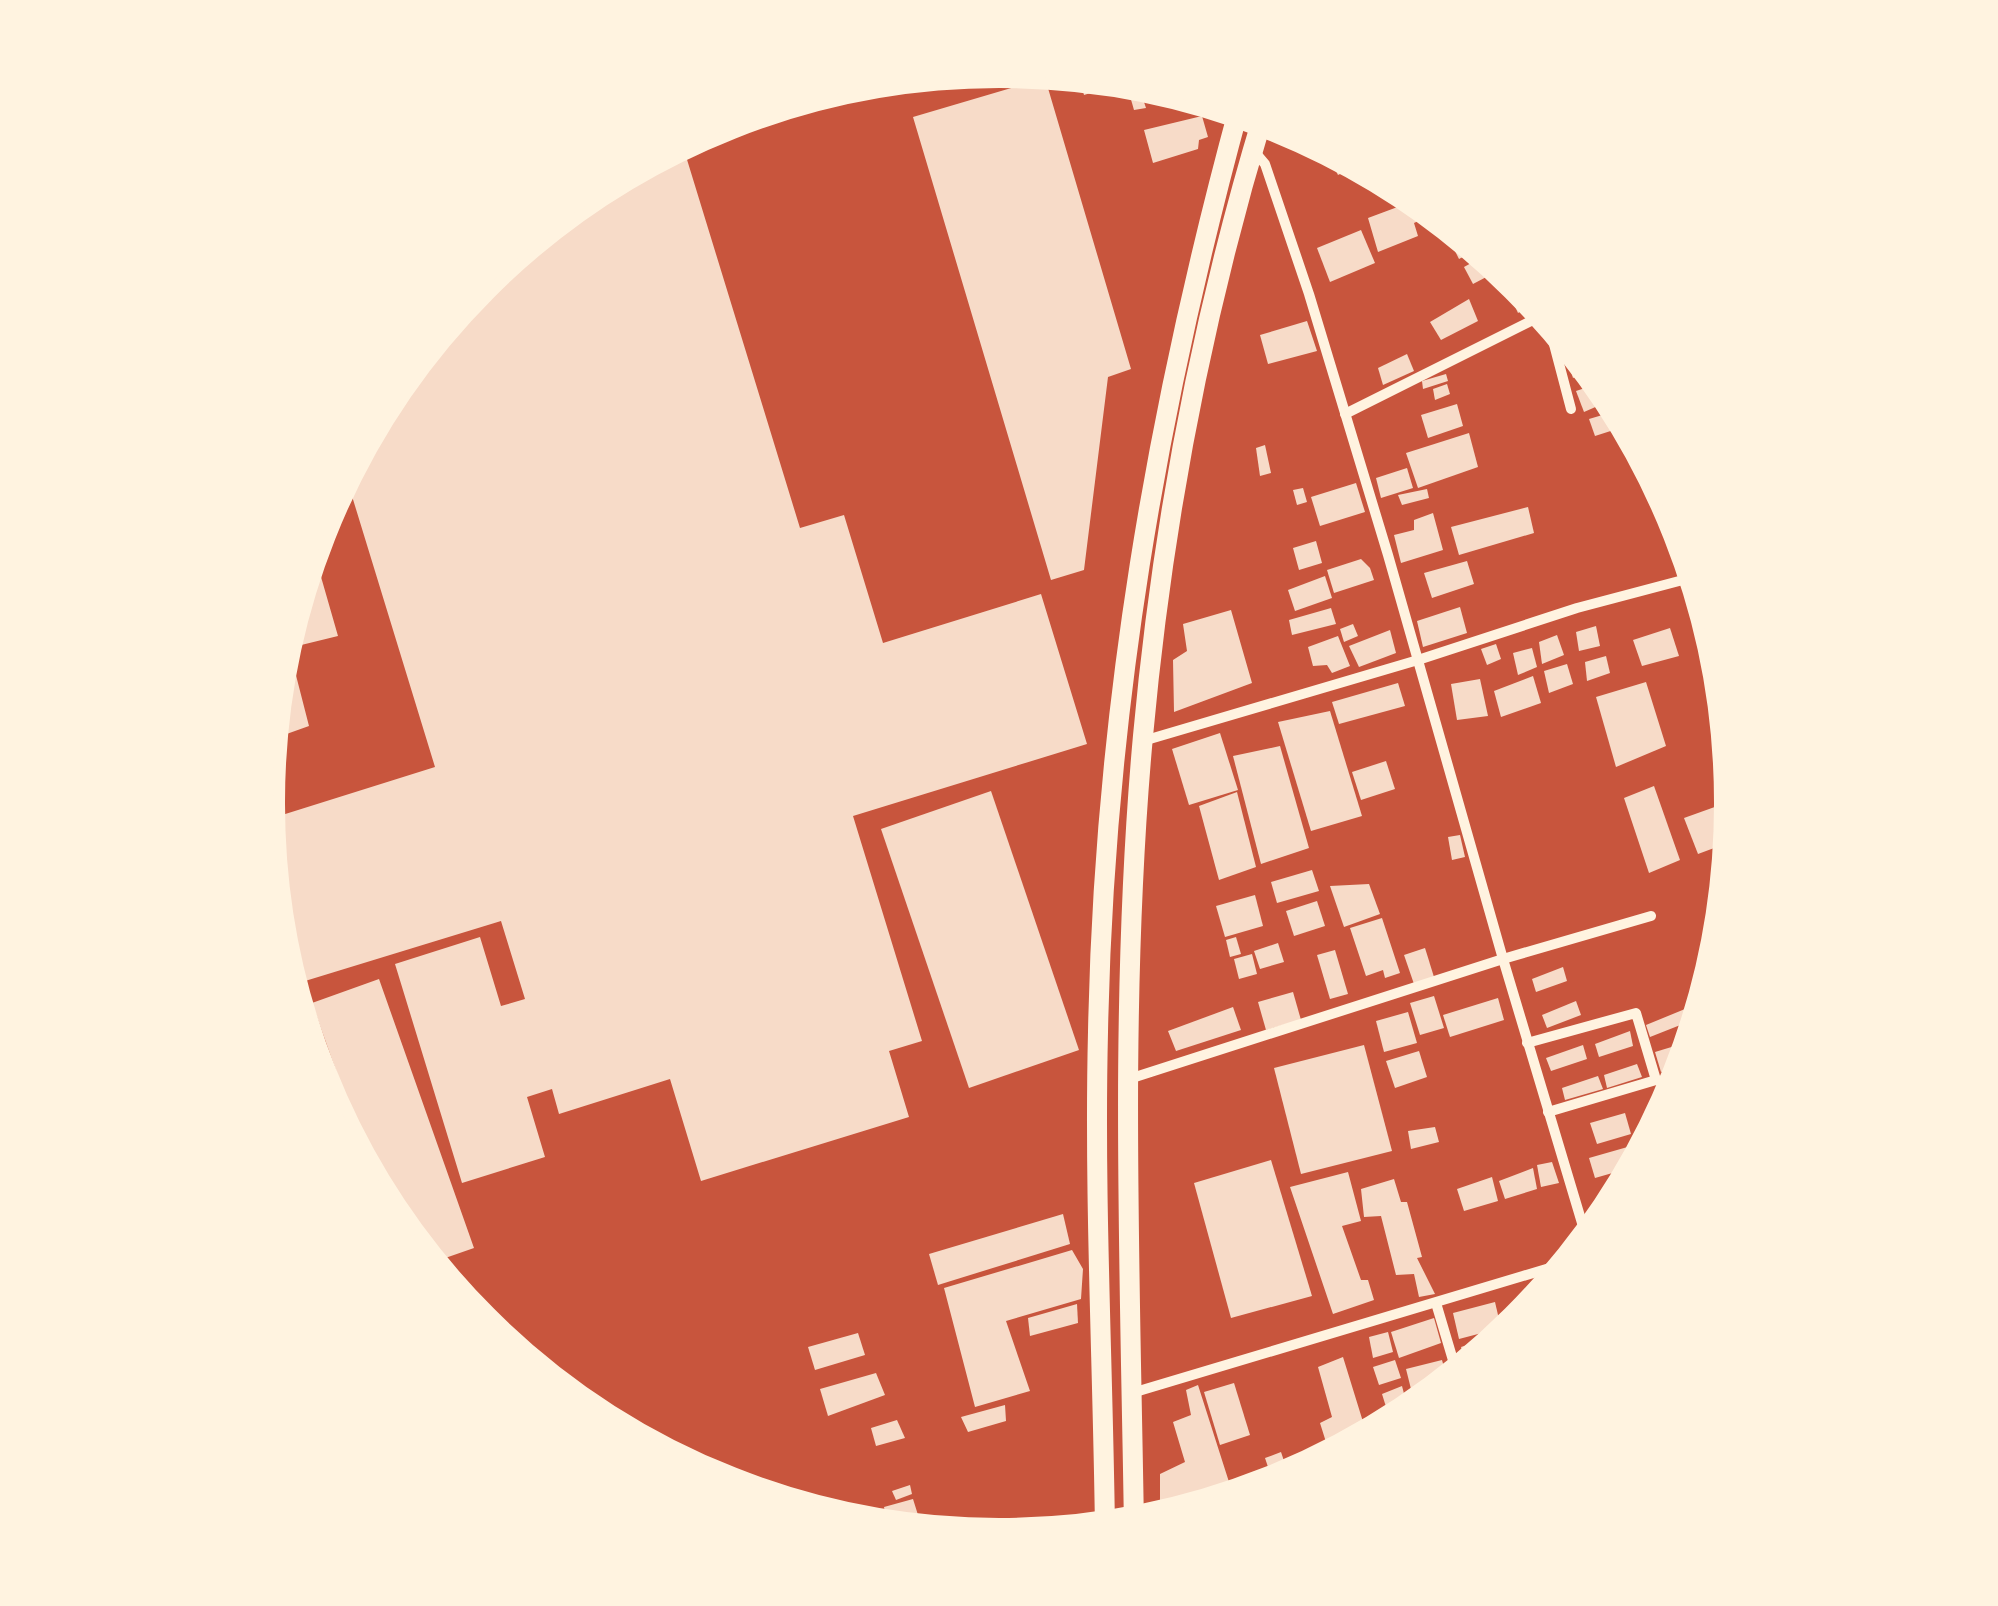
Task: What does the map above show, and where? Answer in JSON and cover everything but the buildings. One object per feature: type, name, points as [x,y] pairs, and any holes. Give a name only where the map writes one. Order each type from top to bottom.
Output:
[{"type":"highway","points":[[1106,1515],[1098,1032],[1118,718],[1162,424],[1198,260],[1235,122]]},
{"type":"highway","points":[[1134,1511],[1128,1079],[1142,741],[1170,529],[1197,370],[1259,131]]},
{"type":"street","points":[[1253,150],[1265,164],[1345,414],[1582,1226]]},
{"type":"street","points":[[1345,414],[1533,320]]},
{"type":"street","points":[[1554,343],[1571,410]]},
{"type":"street","points":[[1142,741],[1418,660],[1577,608],[1684,580]]},
{"type":"street","points":[[1128,1079],[1502,959],[1651,916]]},
{"type":"street","points":[[1527,1042],[1636,1012],[1656,1080],[1548,1112]]},
{"type":"street","points":[[1132,1393],[1549,1268]]},
{"type":"street","points":[[1436,1302],[1454,1362]]}]
